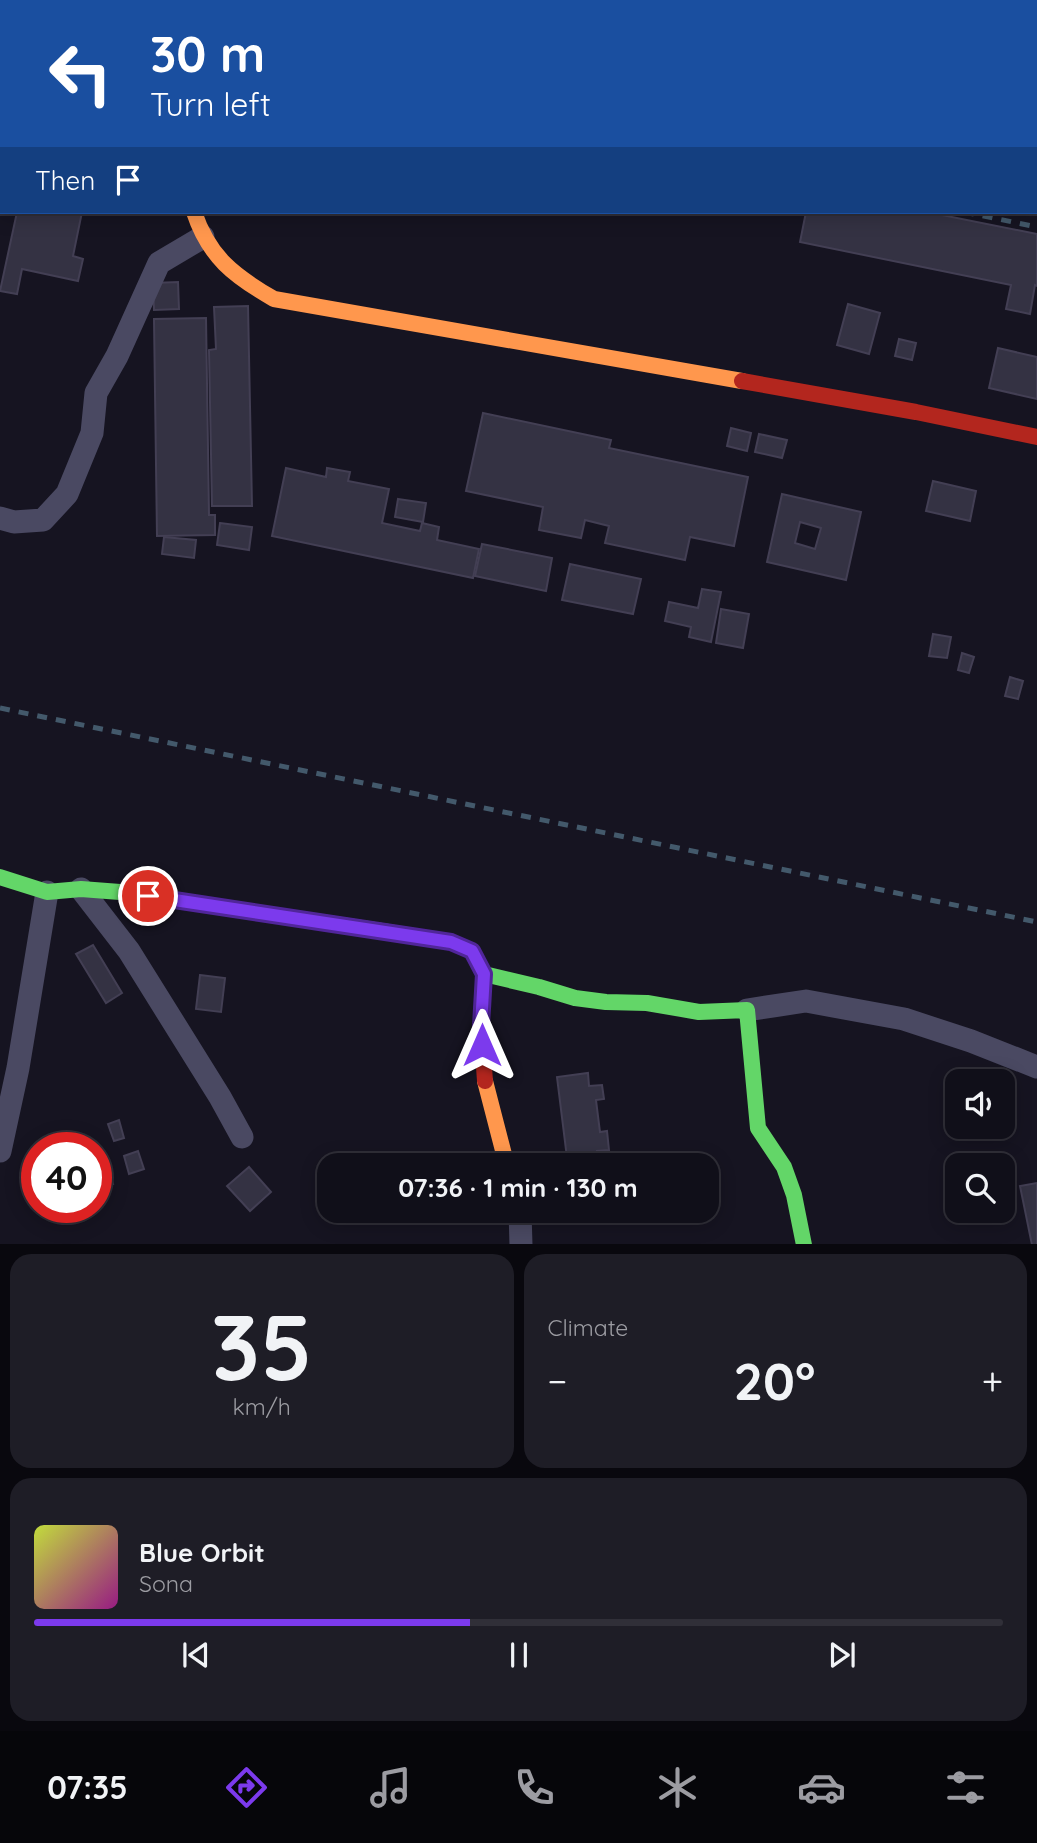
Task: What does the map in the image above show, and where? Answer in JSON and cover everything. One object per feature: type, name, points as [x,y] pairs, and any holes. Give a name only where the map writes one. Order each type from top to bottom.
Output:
[{"type":"street","points":[[195,214],[203,237],[221,261],[244,282],[274,299],[916,412],[1037,437]]},
{"type":"street","points":[[0,518],[14,522],[43,520],[67,494],[92,433],[96,393],[117,356],[159,263],[203,237]]},
{"type":"street","points":[[0,877],[47,892],[81,889],[120,892],[451,942],[472,951],[484,974],[481,1026],[485,1083],[504,1153]]},
{"type":"street","points":[[81,889],[129,951],[242,1137]]},
{"type":"street","points":[[0,1151],[18,1068],[47,892]]},
{"type":"street","points":[[484,974],[575,998],[647,1003],[699,1012],[747,1010],[806,1001],[904,1019],[1037,1067]]},
{"type":"street","points":[[747,1010],[758,1128],[784,1167],[794,1195],[804,1244]]},
{"type":"street","points":[[520,1223],[521,1244]]},
{"type":"building","points":[[17,214],[82,214],[73,256],[83,259],[78,281],[22,269],[17,294],[0,291]]},
{"type":"building","points":[[806,214],[937,214],[1037,234],[1037,286],[1035,285],[1030,314],[1006,309],[1011,285],[800,242]]},
{"type":"building","points":[[178,282],[179,309],[154,310],[153,283]]},
{"type":"building","points":[[848,304],[880,313],[869,354],[837,345]]},
{"type":"building","points":[[248,306],[252,506],[212,506],[209,350],[216,349],[214,307]]},
{"type":"building","points":[[206,318],[209,515],[215,515],[215,535],[157,536],[154,319]]},
{"type":"building","points":[[899,339],[916,343],[912,360],[895,356]]},
{"type":"building","points":[[998,348],[1037,357],[1037,399],[989,388]]},
{"type":"building","points":[[483,413],[611,440],[609,448],[748,477],[734,546],[690,537],[685,560],[605,543],[609,526],[585,520],[581,538],[539,530],[543,507],[466,491]]},
{"type":"building","points":[[731,428],[751,433],[747,451],[727,446]]},
{"type":"building","points":[[759,434],[787,440],[782,458],[755,452]]},
{"type":"building","points":[[286,468],[326,477],[327,468],[350,472],[348,481],[389,489],[382,523],[420,531],[422,523],[439,527],[437,540],[479,549],[473,578],[272,536]]},
{"type":"building","points":[[933,481],[976,491],[970,521],[926,511]]},
{"type":"building","points":[[782,494],[861,512],[846,580],[767,562]],"holes":[[[800,522],[821,528],[815,549],[795,543]]]},
{"type":"building","points":[[398,499],[426,503],[423,522],[395,517]]},
{"type":"building","points":[[220,523],[252,527],[249,550],[217,545]]},
{"type":"building","points":[[164,537],[196,540],[194,558],[162,554]]},
{"type":"building","points":[[482,544],[552,558],[546,591],[475,576]]},
{"type":"building","points":[[570,564],[641,579],[633,614],[562,600]]},
{"type":"building","points":[[702,589],[721,592],[711,642],[689,637],[691,627],[665,621],[669,602],[698,608]]},
{"type":"building","points":[[721,609],[749,614],[743,648],[716,643]]},
{"type":"building","points":[[933,634],[951,637],[947,658],[929,656]]},
{"type":"building","points":[[962,653],[974,657],[969,673],[958,670]]},
{"type":"building","points":[[1010,677],[1023,681],[1018,699],[1005,696]]},
{"type":"building","points":[[93,945],[122,993],[106,1003],[76,954]]},
{"type":"building","points":[[200,975],[225,978],[221,1012],[196,1009]]},
{"type":"building","points":[[588,1073],[589,1086],[602,1085],[604,1099],[596,1100],[600,1132],[607,1131],[609,1150],[597,1153],[566,1153],[557,1077]]},
{"type":"building","points":[[119,1120],[124,1138],[114,1141],[108,1124]]},
{"type":"building","points":[[138,1151],[144,1169],[129,1174],[124,1156]]},
{"type":"building","points":[[249,1167],[271,1192],[250,1211],[227,1186]]},
{"type":"building","points":[[1037,1183],[1037,1244],[1032,1244],[1020,1186]]},
{"type":"railway","points":[[974,214],[1037,227]]},
{"type":"railway","points":[[0,708],[1037,922]]},
{"type":"traffic: fast","points":[[0,877],[47,892],[81,889],[120,892],[388,932]]},
{"type":"traffic: fast","points":[[484,974],[575,998],[647,1003],[699,1012],[747,1010],[758,1128],[784,1167],[794,1195],[804,1244]]},
{"type":"traffic: slow","points":[[195,214],[207,241],[225,264],[274,299],[742,381]]},
{"type":"traffic: slow","points":[[485,1081],[504,1153]]},
{"type":"traffic: jam","points":[[742,381],[1037,437]]},
{"type":"traffic: jam","points":[[388,932],[451,942],[472,951],[484,974],[481,1026],[485,1081]]},
{"type":"route","points":[[148,896],[451,942],[472,951],[484,974],[482,1045]]}]
